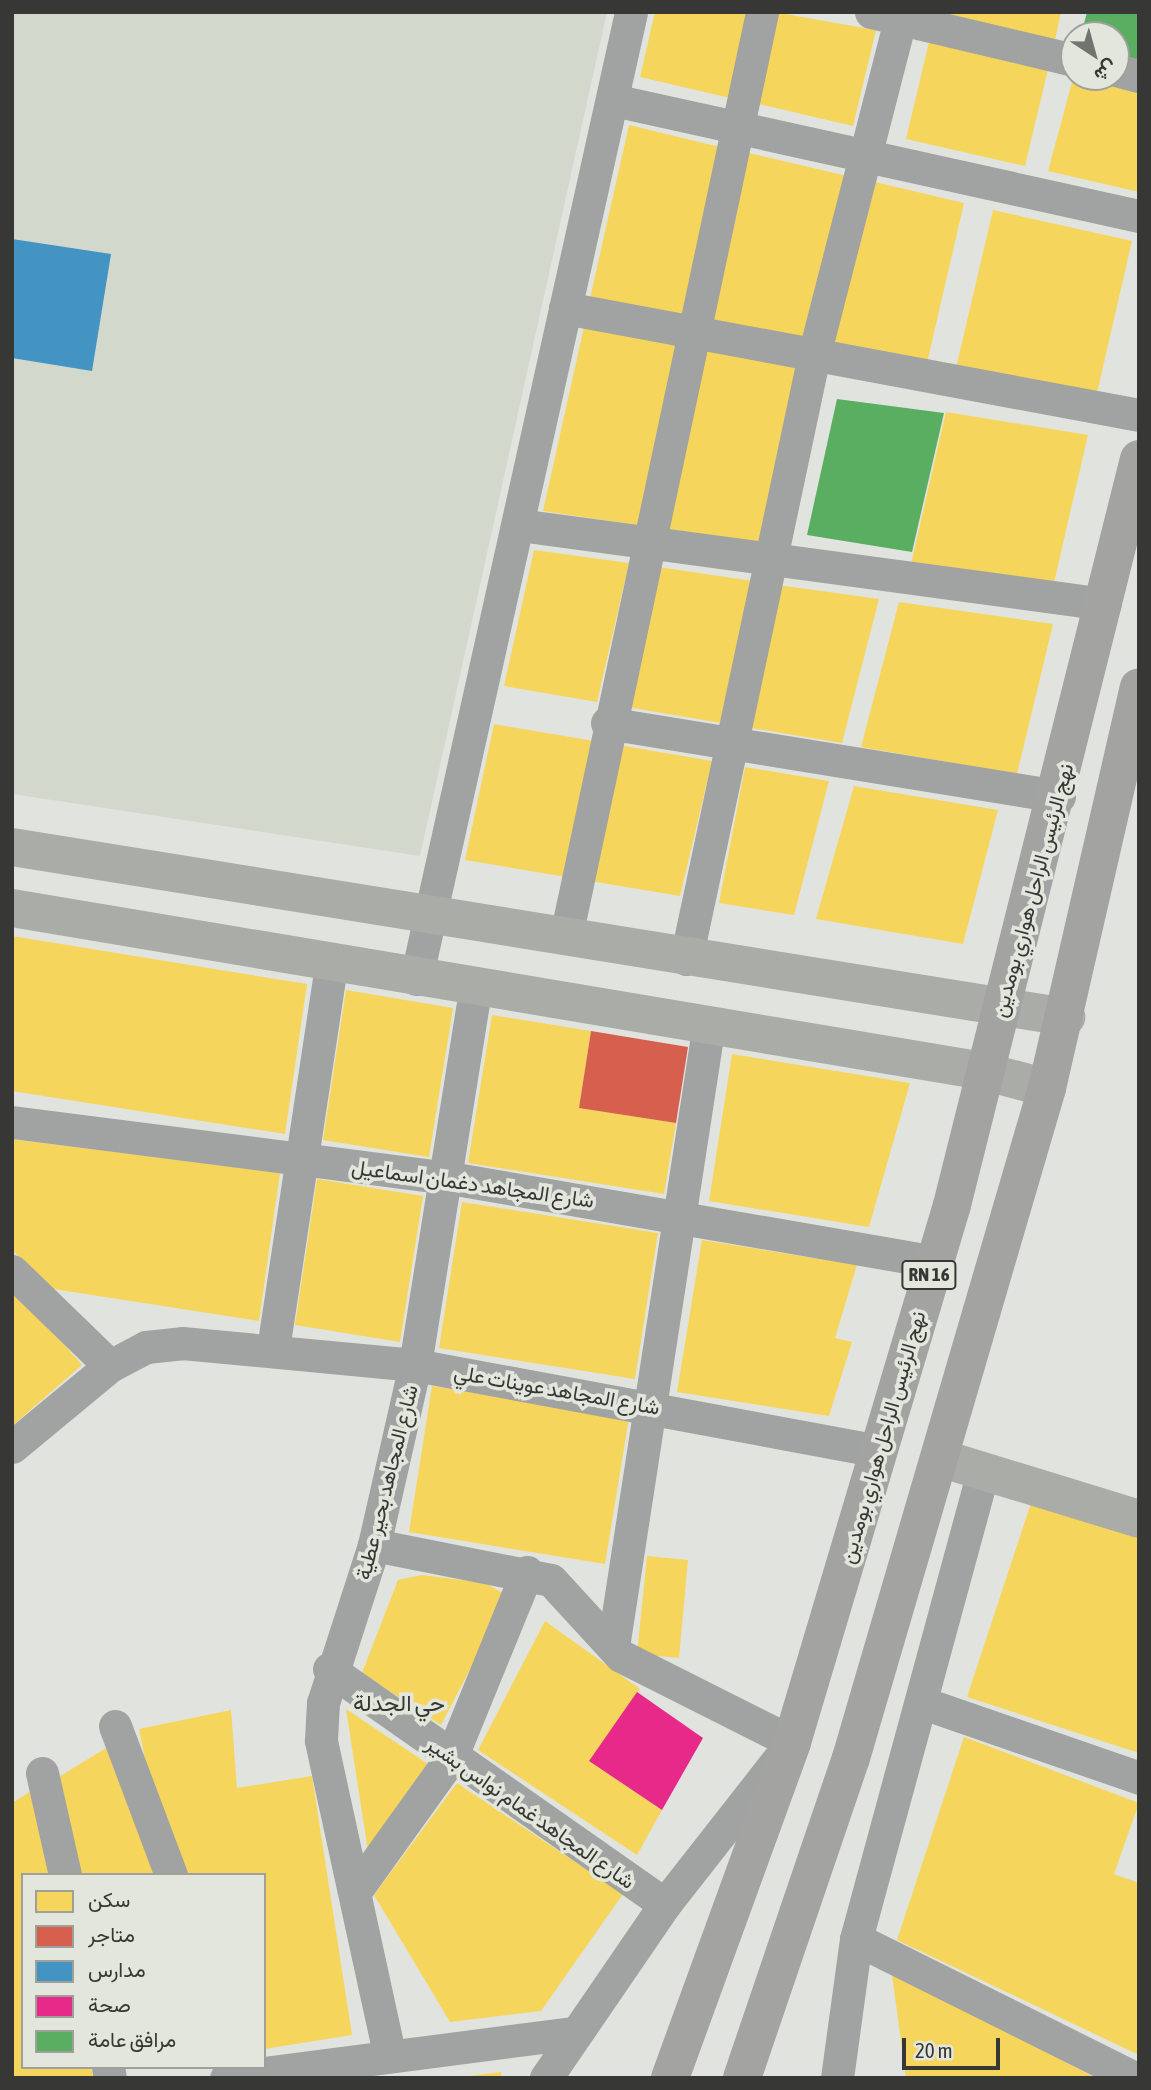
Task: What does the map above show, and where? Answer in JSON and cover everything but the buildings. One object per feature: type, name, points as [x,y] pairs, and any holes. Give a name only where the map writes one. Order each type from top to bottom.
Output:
[{"type":"main road","name":"نهج الرئيس الراحل هواري بومدين","points":[[670,2078],[792,1742],[880,1451],[984,1071],[1000,1003],[1059,796],[1139,459]]},
{"type":"main road","name":"RN 16","points":[[742,2078],[770,1982],[851,1758],[1046,1088],[1066,1017],[1139,687]]},
{"type":"street","points":[[415,979],[433,913],[631,12]]},
{"type":"street","points":[[566,936],[607,723],[762,12]]},
{"type":"street","points":[[686,959],[772,564],[814,355],[864,153],[891,15],[1060,57]]},
{"type":"street","points":[[612,100],[864,153],[1139,216]]},
{"type":"street","points":[[565,308],[1139,415]]},
{"type":"street","points":[[519,526],[772,564],[1105,604]]},
{"type":"street","points":[[607,723],[731,748],[1059,796]]},
{"type":"street","points":[[12,847],[433,913],[686,959],[1000,1003],[1066,1017]]},
{"type":"street","points":[[12,908],[331,966],[476,986],[708,1030],[984,1071],[1046,1088]]},
{"type":"street","points":[[274,1349],[300,1158],[331,966]]},
{"type":"street","name":"شارع المجاهد بحير عطية","points":[[389,2053],[356,1890],[321,1740],[330,1669],[374,1545],[415,1365],[476,986]]},
{"type":"street","points":[[613,1647],[708,1030]]},
{"type":"street","name":"شارع المجاهد دغمان اسماعيل","points":[[12,1122],[444,1177],[680,1214],[932,1261]]},
{"type":"street","points":[[12,1271],[110,1366]]},
{"type":"street","name":"شارع المجاهد عوينات علي","points":[[12,1447],[110,1366],[146,1347],[182,1343],[274,1349],[415,1365],[649,1404],[880,1451]]},
{"type":"street","points":[[940,1458],[1139,1519]]},
{"type":"street","points":[[837,2078],[856,1939],[923,1703],[983,1471]]},
{"type":"street","points":[[374,1545],[527,1572],[551,1580],[613,1647],[792,1742],[665,1904],[574,2033],[546,2078]]},
{"type":"street","points":[[356,1890],[451,1758],[527,1572]]},
{"type":"street","name":"شارع المجاهد غمام نواس بشير","points":[[330,1669],[451,1758],[665,1904]]},
{"type":"street","points":[[923,1703],[1139,1778]]},
{"type":"street","points":[[115,1726],[170,1873]]},
{"type":"street","points":[[42,1773],[65,1873]]},
{"type":"street","points":[[856,1939],[1135,2078]]},
{"type":"street","points":[[241,2074],[389,2053],[574,2033]]},
{"type":"shaded area","points":[[12,12],[607,12],[420,856],[12,794]]},
{"type":"district","name":"حي الجدلة","points":[[399,1703]]}]
